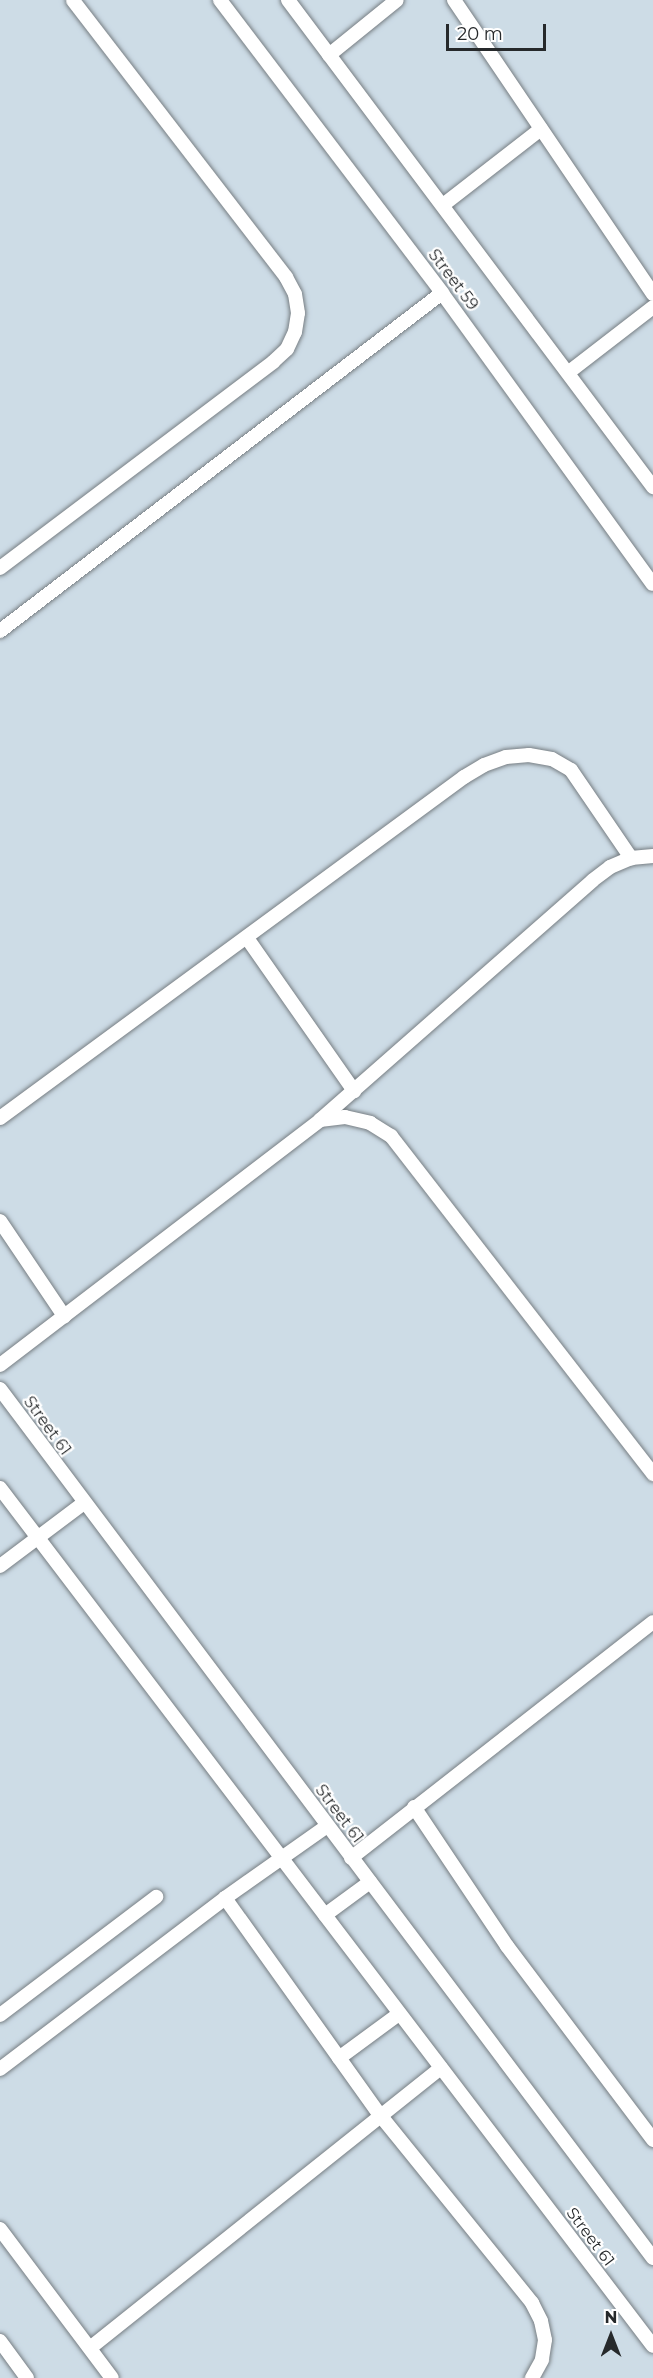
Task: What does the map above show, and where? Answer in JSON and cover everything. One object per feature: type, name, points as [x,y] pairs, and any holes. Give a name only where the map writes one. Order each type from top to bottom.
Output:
[{"type":"lane","points":[[0,568],[273,362],[287,349],[295,332],[298,313],[295,294],[286,277],[74,0]]},
{"type":"lane","name":"Street 59","points":[[220,0],[442,293],[653,584]]},
{"type":"lane","points":[[288,0],[653,487]]},
{"type":"lane","points":[[329,55],[397,0]]},
{"type":"lane","points":[[454,0],[653,294]]},
{"type":"lane","points":[[443,205],[541,129]]},
{"type":"lane","points":[[0,631],[442,293]]},
{"type":"lane","points":[[569,372],[653,307]]},
{"type":"lane","points":[[0,1118],[464,777],[506,757],[529,755],[552,759],[571,770],[631,858]]},
{"type":"lane","points":[[0,1365],[320,1120],[593,880],[610,867],[631,858],[653,856]]},
{"type":"lane","points":[[247,938],[354,1091]]},
{"type":"lane","points":[[320,1120],[345,1117],[370,1123],[391,1136],[653,1474]]},
{"type":"lane","points":[[0,1221],[64,1316]]},
{"type":"lane","name":"Street 61","points":[[0,1389],[653,2258]]},
{"type":"lane","name":"Street 61","points":[[2,1496],[653,2346]]},
{"type":"lane","points":[[0,1566],[84,1503]]},
{"type":"lane","points":[[351,1858],[653,1622]]},
{"type":"lane","points":[[414,1807],[507,1946],[653,2140]]},
{"type":"lane","points":[[0,2069],[225,1898],[327,1826]]},
{"type":"lane","points":[[324,1915],[370,1882]]},
{"type":"lane","points":[[0,2015],[156,1897]]},
{"type":"lane","points":[[225,1898],[380,2115],[531,2303],[541,2321],[545,2340],[542,2360],[532,2378]]},
{"type":"lane","points":[[339,2058],[399,2014]]},
{"type":"lane","points":[[90,2348],[441,2068]]},
{"type":"lane","points":[[0,2229],[112,2378]]},
{"type":"lane","points":[[0,2341],[27,2378]]},
{"type":"shaded area","points":[[0,0],[653,0],[653,2378],[0,2378]]}]
